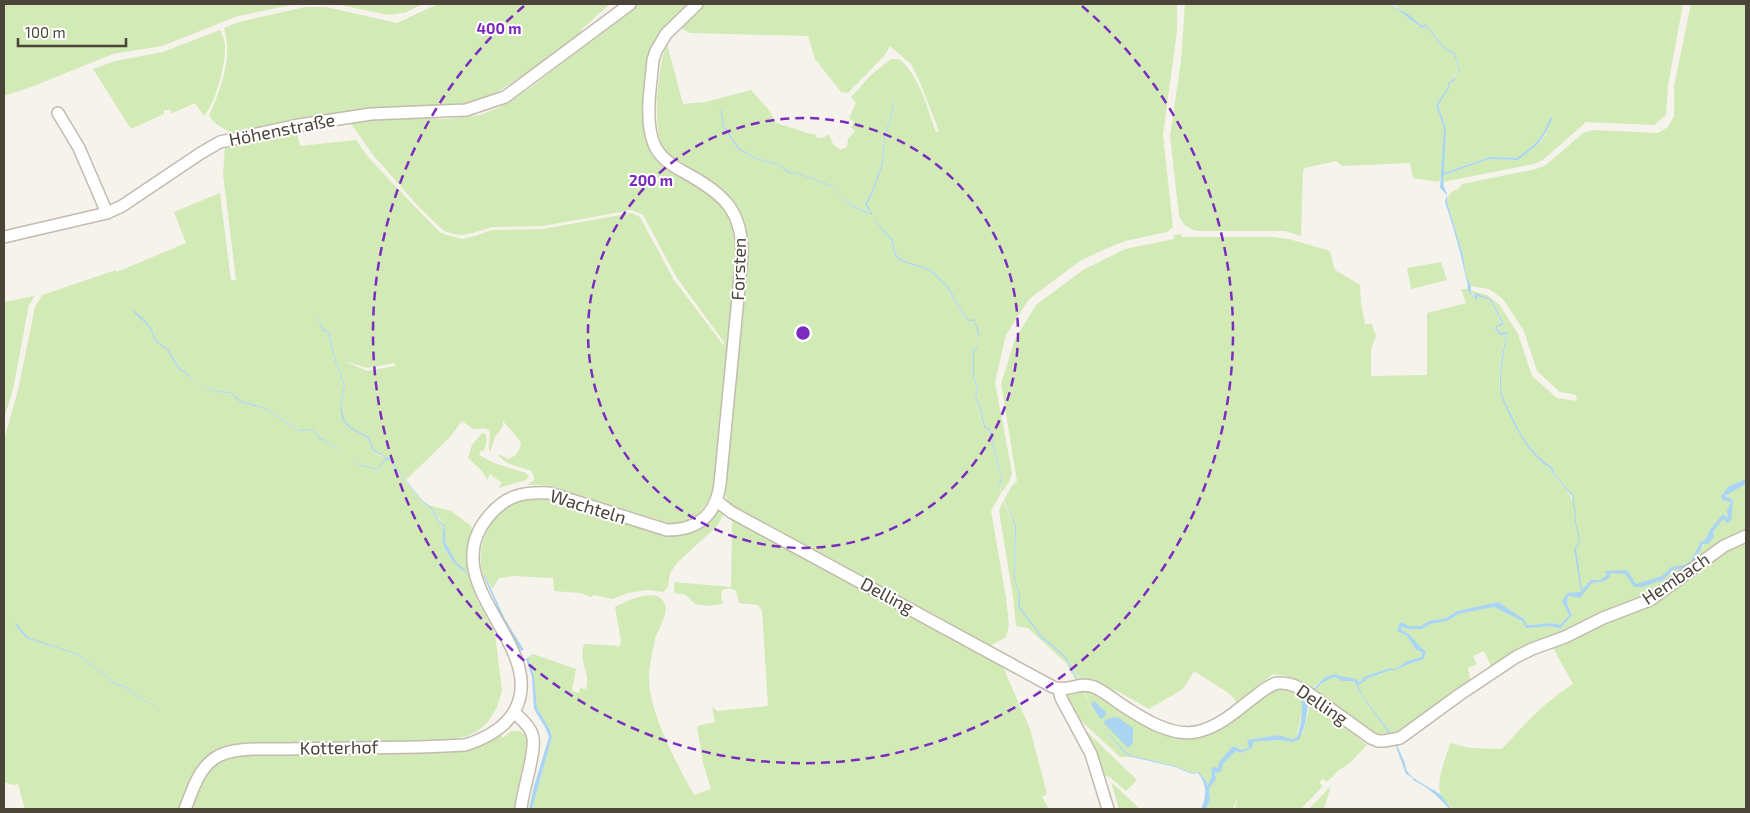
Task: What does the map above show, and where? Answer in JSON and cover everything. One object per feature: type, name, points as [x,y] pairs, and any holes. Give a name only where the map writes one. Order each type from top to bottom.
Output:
[{"type":"street","name":"Höhenstraße","points":[[4,237],[107,213],[122,206],[194,157],[220,142],[299,125],[371,114],[466,110],[505,97],[630,4]]},
{"type":"street","name":"Forsten","points":[[697,4],[666,34],[656,51],[652,68],[649,122],[651,138],[659,154],[675,167],[722,197],[734,213],[741,232],[742,256],[720,484],[716,501]]},
{"type":"street","points":[[58,113],[79,148],[107,213]]},
{"type":"street","name":"Wachteln","points":[[515,712],[521,691],[520,673],[516,658],[481,594],[473,561],[474,543],[480,529],[494,509],[516,495],[549,494],[667,530],[680,530],[700,522],[708,514],[716,501]]},
{"type":"street","name":"Delling","points":[[716,501],[731,512],[1045,684],[1060,689],[1082,684],[1092,686],[1131,711],[1164,728],[1177,732],[1193,733],[1202,731],[1230,716],[1266,688],[1278,683],[1288,683],[1298,686],[1371,738],[1378,741],[1396,739],[1507,663],[1532,649],[1549,643]]},
{"type":"street","name":"Hembach","points":[[1549,643],[1612,614],[1650,600],[1724,546],[1746,536]]},
{"type":"street","points":[[1060,689],[1061,698],[1091,754],[1108,809]]},
{"type":"street","points":[[515,712],[534,736],[534,745],[521,809]]},
{"type":"street","name":"Kotterhof","points":[[185,809],[198,778],[206,766],[216,757],[228,752],[293,748],[465,745],[497,731],[510,720],[515,712]]},
{"type":"green space","points":[[4,4],[295,4],[238,16],[162,46],[113,54],[4,96]]},
{"type":"green space","points":[[336,4],[423,4],[404,13],[388,15]]},
{"type":"green space","points":[[438,4],[610,4],[581,30],[581,36],[496,93],[467,105],[235,135],[217,124],[209,115],[218,95],[224,73],[227,50],[224,28],[239,22],[305,7],[326,7],[397,23]]},
{"type":"green space","points":[[638,4],[693,4],[663,33],[646,122],[673,169],[726,206],[740,240],[714,489],[707,504],[698,515],[692,518],[678,523],[669,523],[551,486],[527,485],[534,480],[531,471],[504,461],[498,454],[509,459],[518,452],[521,445],[521,442],[503,421],[503,426],[495,437],[490,452],[490,432],[485,428],[473,429],[462,421],[450,437],[406,480],[393,461],[374,450],[369,437],[349,427],[344,419],[341,405],[345,386],[336,361],[329,332],[323,329],[316,314],[322,330],[328,333],[335,361],[344,386],[340,405],[343,419],[349,428],[368,438],[373,451],[386,458],[377,469],[359,464],[347,453],[359,465],[377,470],[387,458],[422,501],[432,510],[438,522],[444,526],[443,541],[447,552],[457,565],[469,574],[476,598],[495,633],[502,691],[497,707],[488,722],[478,731],[447,741],[233,744],[213,752],[202,761],[178,809],[25,809],[18,784],[13,785],[4,782],[4,440],[18,390],[35,307],[42,295],[116,270],[117,272],[186,243],[174,212],[220,193],[231,280],[236,280],[223,175],[225,146],[296,129],[300,146],[356,140],[369,158],[441,233],[454,237],[462,239],[492,230],[543,229],[631,213],[640,217],[674,280],[724,346],[724,342],[677,278],[643,215],[632,210],[543,226],[492,227],[462,235],[444,231],[418,206],[373,155],[349,121],[392,117],[447,119],[480,115],[500,107],[530,88]],"holes":[[[143,319],[154,332],[156,340],[168,349],[180,369],[187,372],[195,382],[186,373],[179,370],[167,350],[155,341],[153,333]],[[344,361],[367,368],[395,363],[395,366],[367,371]],[[212,390],[231,392],[241,401],[263,407],[301,430],[314,429],[319,437],[347,453],[318,438],[314,430],[300,431],[263,408],[240,402],[231,393]],[[18,625],[26,637],[78,654],[115,683],[126,687],[140,697],[167,710],[140,698],[126,688],[115,684],[78,655],[26,638]]]},
{"type":"green space","points":[[705,4],[1177,4],[1177,31],[1163,135],[1173,227],[1167,232],[1125,241],[1080,261],[1029,299],[1006,335],[995,382],[1012,473],[1009,482],[1002,492],[999,484],[1002,479],[990,429],[985,426],[981,408],[976,397],[978,387],[974,378],[974,352],[977,349],[978,343],[973,352],[973,378],[977,387],[975,397],[984,427],[989,430],[1001,479],[998,484],[1001,493],[991,511],[1009,625],[1006,637],[988,647],[932,614],[734,508],[724,493],[748,252],[747,236],[738,210],[723,191],[668,154],[661,143],[658,130],[657,99],[661,67],[667,44],[683,104],[706,102],[751,90],[769,110],[776,123],[815,134],[818,138],[823,138],[829,134],[833,144],[840,150],[847,147],[848,139],[855,131],[851,127],[854,122],[849,118],[856,103],[851,97],[871,75],[891,59],[899,59],[918,83],[936,132],[939,131],[911,64],[890,46],[884,56],[848,93],[841,92],[815,59],[808,36],[690,33],[681,28]],"holes":[[[892,96],[893,112],[885,137],[883,164],[873,192],[866,204],[869,209],[865,204],[882,163],[884,137],[892,112]],[[721,112],[724,126],[739,148],[756,158],[779,164],[788,172],[798,173],[833,186],[844,200],[872,215],[855,208],[845,201],[836,193],[833,187],[798,174],[788,173],[779,165],[756,159],[738,149],[723,127]],[[874,218],[893,240],[895,253],[900,259],[931,270],[948,286],[965,317],[969,320],[974,320],[968,321],[964,318],[947,287],[930,271],[899,260],[894,254],[892,241],[876,223]],[[974,320],[979,332],[978,340],[977,332]]]},
{"type":"green space","points":[[1185,4],[1390,4],[1422,28],[1425,26],[1442,46],[1454,54],[1459,69],[1454,79],[1448,83],[1448,87],[1436,105],[1444,128],[1442,174],[1439,182],[1413,178],[1410,163],[1342,166],[1336,161],[1305,168],[1303,171],[1301,236],[1285,231],[1198,231],[1186,226],[1179,216],[1170,136],[1181,61]]},
{"type":"green space","points":[[1393,4],[1683,4],[1668,85],[1666,115],[1654,125],[1586,122],[1543,160],[1534,164],[1443,182],[1444,175],[1489,159],[1518,160],[1546,135],[1550,117],[1538,141],[1517,158],[1489,157],[1444,173],[1446,128],[1438,105],[1449,84],[1455,80],[1460,69],[1455,53],[1442,45],[1425,24],[1422,26]]},
{"type":"green space","points":[[1691,4],[1746,4],[1746,479],[1723,493],[1721,496],[1731,502],[1728,519],[1723,514],[1704,541],[1701,542],[1691,561],[1679,569],[1688,567],[1723,518],[1727,523],[1733,500],[1725,496],[1746,484],[1746,533],[1659,592],[1493,670],[1484,651],[1473,656],[1477,664],[1468,668],[1471,682],[1399,734],[1392,735],[1363,696],[1358,685],[1366,679],[1390,670],[1396,670],[1424,659],[1426,651],[1401,629],[1402,627],[1422,629],[1431,624],[1447,621],[1459,614],[1494,607],[1522,621],[1526,628],[1548,626],[1560,629],[1572,615],[1567,604],[1569,593],[1562,601],[1569,615],[1560,625],[1548,623],[1526,625],[1524,619],[1498,602],[1457,611],[1446,618],[1429,621],[1421,626],[1410,626],[1400,622],[1397,631],[1407,636],[1416,650],[1423,652],[1422,657],[1407,661],[1396,669],[1390,668],[1363,677],[1362,681],[1358,682],[1335,674],[1325,677],[1311,689],[1286,676],[1273,674],[1237,703],[1230,694],[1194,671],[1183,689],[1149,709],[1108,687],[1081,681],[1066,657],[1041,635],[1020,607],[1020,594],[1015,579],[1016,525],[1004,500],[1011,487],[1017,481],[1001,384],[1015,339],[1036,305],[1083,270],[1125,249],[1174,239],[1173,235],[1181,234],[1182,237],[1272,237],[1289,239],[1330,251],[1335,270],[1360,285],[1365,324],[1372,324],[1376,336],[1371,349],[1371,376],[1427,375],[1427,313],[1466,303],[1461,289],[1467,289],[1476,300],[1477,295],[1490,300],[1502,324],[1496,326],[1495,330],[1501,333],[1497,327],[1504,324],[1491,299],[1475,294],[1476,298],[1470,290],[1487,295],[1499,304],[1518,334],[1532,376],[1557,398],[1577,401],[1576,395],[1560,392],[1537,371],[1524,331],[1503,299],[1489,289],[1471,286],[1466,275],[1463,255],[1447,202],[1449,195],[1459,189],[1462,184],[1536,169],[1546,165],[1583,133],[1593,130],[1658,133],[1668,127],[1674,116],[1674,86]],"holes":[[[1507,332],[1501,376],[1501,389],[1504,399],[1523,437],[1533,451],[1553,468],[1554,474],[1573,495],[1572,502],[1571,497],[1553,474],[1551,469],[1544,464],[1527,445],[1503,400],[1500,390],[1500,376],[1506,333],[1501,333]]]},
{"type":"green space","points":[[220,30],[225,45],[224,62],[216,92],[204,116],[195,103],[171,114],[171,110],[164,110],[164,114],[131,129],[93,69],[115,61],[163,52]]},
{"type":"green space","points":[[1441,262],[1447,280],[1411,289],[1407,268]]},
{"type":"green space","points":[[35,296],[29,305],[13,389],[4,419],[4,302]]},
{"type":"green space","points":[[482,433],[485,433],[487,439],[484,451],[481,451],[479,455],[494,463],[526,473],[529,477],[526,480],[498,488],[502,483],[490,474],[487,480],[482,471],[468,458],[472,445]]},
{"type":"green space","points":[[539,498],[552,499],[667,533],[717,509],[725,512],[717,526],[678,562],[670,573],[668,587],[663,592],[648,590],[628,593],[612,599],[594,595],[591,597],[580,593],[554,591],[553,578],[513,576],[499,578],[492,589],[483,575],[481,564],[482,543],[491,523],[497,515],[515,502]]},
{"type":"green space","points":[[1003,501],[1015,526],[1014,579],[1019,594],[1018,607],[1040,636],[1065,658],[1078,680],[1075,679],[1066,663],[1028,628],[1016,626],[999,511]]},
{"type":"green space","points":[[428,505],[451,511],[470,525],[474,531],[468,551],[468,572],[457,564],[450,555],[445,541],[445,525]]},
{"type":"green space","points":[[738,518],[1002,665],[1030,729],[1047,794],[1042,797],[1049,809],[532,809],[552,737],[537,708],[534,676],[528,657],[533,654],[576,669],[572,691],[579,693],[580,688],[586,689],[587,683],[582,657],[584,644],[620,646],[621,641],[615,607],[647,595],[660,598],[664,602],[666,611],[655,639],[649,673],[650,688],[658,719],[671,752],[694,795],[711,789],[703,763],[697,726],[715,722],[712,707],[717,711],[768,706],[762,611],[758,605],[739,603],[736,591],[730,588],[722,590],[723,604],[708,606],[695,604],[686,595],[674,593],[674,582],[731,587],[732,521]]},
{"type":"green space","points":[[1746,542],[1746,809],[1452,809],[1442,797],[1439,785],[1450,743],[1470,748],[1502,749],[1535,714],[1573,684],[1552,646],[1616,616],[1650,606],[1727,550]]},
{"type":"green space","points":[[1335,677],[1342,681],[1354,681],[1362,696],[1390,735],[1380,737],[1370,734],[1312,690]]},
{"type":"green space","points":[[1082,688],[1095,719],[1125,753],[1132,757],[1120,757],[1077,717],[1066,696],[1072,690]]},
{"type":"green space","points":[[1083,688],[1094,691],[1189,737],[1274,689],[1284,688],[1292,690],[1305,697],[1297,737],[1292,739],[1278,735],[1248,740],[1249,747],[1242,750],[1233,746],[1206,787],[1206,780],[1199,772],[1192,773],[1175,766],[1133,756],[1126,752],[1095,719]]},
{"type":"green space","points":[[1309,700],[1367,745],[1350,763],[1339,770],[1327,782],[1323,779],[1319,783],[1323,786],[1301,809],[1235,809],[1238,796],[1233,809],[1206,809],[1210,800],[1209,789],[1216,779],[1215,772],[1236,751],[1241,753],[1252,748],[1252,742],[1279,740],[1292,742],[1303,733],[1309,709]]},
{"type":"green space","points":[[1080,725],[1137,780],[1126,791],[1111,778],[1099,773]]},
{"type":"green space","points":[[511,731],[520,731],[527,737],[526,755],[514,809],[186,809],[208,766],[228,754],[445,748],[499,733],[503,738]]},
{"type":"green space","points":[[1111,782],[1139,808],[1119,809]]},
{"type":"green space","points":[[1331,786],[1324,809],[1309,809]]},
{"type":"water","points":[[1390,4],[1409,15],[1422,26],[1425,24],[1442,45],[1455,53],[1460,70],[1456,75],[1459,69],[1454,54],[1442,46],[1425,26],[1422,28]]},
{"type":"water","points":[[1456,75],[1455,80],[1449,84],[1449,88],[1438,105],[1446,128],[1444,173],[1490,157],[1517,158],[1538,141],[1550,117],[1552,118],[1546,133],[1539,142],[1518,160],[1489,159],[1444,175],[1443,184],[1447,195],[1440,188],[1444,128],[1436,105],[1448,87],[1448,83]]},
{"type":"water","points":[[892,96],[893,112],[885,137],[883,164],[867,204],[873,215],[855,208],[845,201],[836,193],[833,187],[798,174],[788,173],[779,165],[756,159],[738,149],[723,127],[721,112],[718,107],[722,112],[724,126],[739,148],[756,158],[779,164],[789,172],[798,173],[833,186],[844,200],[871,213],[865,204],[882,163],[884,137],[892,112]]},
{"type":"water","points":[[1447,195],[1447,202],[1463,255],[1471,292],[1475,298],[1475,293],[1491,299],[1504,324],[1497,327],[1497,329],[1501,333],[1507,332],[1501,375],[1501,389],[1504,399],[1528,444],[1539,457],[1553,468],[1554,474],[1573,495],[1576,513],[1575,518],[1580,540],[1579,545],[1576,549],[1582,590],[1591,580],[1600,580],[1607,575],[1604,571],[1627,570],[1636,584],[1662,576],[1671,567],[1684,565],[1691,561],[1701,541],[1704,541],[1709,531],[1723,514],[1728,518],[1727,511],[1731,502],[1722,500],[1721,496],[1729,486],[1746,479],[1746,484],[1725,496],[1733,500],[1731,521],[1727,523],[1723,519],[1713,532],[1714,537],[1708,544],[1703,544],[1694,562],[1688,567],[1673,570],[1663,580],[1642,587],[1634,587],[1625,574],[1610,573],[1610,577],[1605,581],[1592,583],[1580,598],[1568,596],[1567,604],[1572,615],[1560,629],[1548,626],[1526,628],[1522,621],[1494,607],[1459,614],[1447,621],[1431,624],[1422,629],[1402,627],[1401,629],[1426,651],[1424,659],[1396,670],[1390,670],[1366,679],[1358,685],[1363,696],[1392,735],[1390,735],[1362,696],[1354,681],[1342,681],[1335,677],[1323,682],[1311,696],[1306,721],[1299,740],[1292,742],[1279,740],[1253,742],[1252,748],[1241,753],[1236,751],[1223,764],[1221,772],[1215,773],[1216,779],[1209,789],[1210,800],[1206,809],[1201,809],[1205,790],[1203,781],[1198,773],[1192,774],[1175,767],[1132,757],[1125,753],[1095,719],[1126,752],[1133,756],[1175,766],[1192,773],[1199,772],[1206,781],[1207,786],[1212,777],[1211,770],[1213,767],[1218,768],[1219,762],[1233,746],[1242,750],[1249,747],[1247,740],[1278,735],[1292,739],[1297,737],[1300,729],[1301,698],[1305,697],[1325,677],[1335,674],[1357,679],[1358,682],[1362,681],[1363,677],[1390,668],[1396,669],[1407,661],[1422,657],[1422,652],[1416,650],[1407,636],[1397,631],[1400,622],[1410,626],[1421,626],[1429,621],[1446,618],[1457,611],[1498,602],[1524,619],[1527,625],[1549,623],[1560,625],[1569,615],[1562,601],[1567,593],[1581,592],[1574,549],[1578,545],[1579,540],[1574,518],[1572,496],[1553,474],[1551,469],[1537,458],[1526,444],[1502,398],[1500,391],[1500,374],[1506,334],[1501,335],[1495,330],[1496,326],[1502,323],[1490,300],[1478,296],[1476,300],[1467,289],[1468,283],[1445,202]]},
{"type":"water","points":[[874,216],[877,223],[893,240],[895,253],[900,259],[931,270],[948,286],[965,317],[969,320],[974,319],[979,332],[978,340],[974,321],[968,321],[964,317],[947,287],[930,271],[899,260],[894,254],[892,241],[876,223]]},
{"type":"water","points":[[131,308],[146,322],[155,335],[156,340],[168,349],[180,369],[187,372],[195,382],[186,373],[179,370],[167,350],[155,341],[151,330]]},
{"type":"water","points":[[316,313],[323,329],[329,332],[336,361],[345,386],[341,405],[344,419],[350,427],[369,437],[374,450],[393,461],[396,468],[422,500],[433,509],[439,521],[445,525],[445,542],[456,562],[469,574],[453,561],[447,552],[443,541],[444,526],[438,522],[432,510],[422,501],[395,468],[392,462],[387,459],[377,470],[359,465],[347,453],[359,464],[377,469],[386,458],[373,451],[368,438],[349,428],[342,419],[340,405],[344,386],[335,361],[328,333],[322,330]]},
{"type":"water","points":[[978,344],[974,352],[974,378],[978,387],[976,397],[981,408],[985,426],[990,429],[1002,480],[999,484],[1001,493],[998,484],[1001,479],[989,430],[984,427],[975,397],[977,387],[973,378],[973,351]]},
{"type":"water","points":[[212,390],[231,392],[241,401],[263,407],[300,430],[314,429],[319,437],[347,453],[318,438],[314,430],[300,431],[263,408],[240,402],[231,393]]},
{"type":"water","points":[[1004,500],[1016,525],[1015,579],[1020,594],[1020,607],[1041,635],[1066,657],[1079,680],[1065,658],[1040,636],[1018,607],[1019,594],[1014,579],[1015,526]]},
{"type":"water","points":[[483,575],[505,619],[524,650],[521,651],[503,620]]},
{"type":"water","points":[[14,623],[18,625],[27,637],[78,654],[115,683],[126,687],[167,712],[140,698],[126,688],[115,684],[78,655],[26,638]]},
{"type":"water","points":[[528,657],[534,676],[537,708],[552,737],[532,809],[529,809],[534,786],[549,737],[534,709],[532,677],[526,659]]},
{"type":"water","points":[[1094,701],[1106,712],[1102,719],[1091,704]]},
{"type":"water","points":[[1114,717],[1119,718],[1133,728],[1133,743],[1128,748],[1104,723],[1105,720]]},
{"type":"water","points":[[1396,743],[1406,769],[1413,778],[1406,774]]},
{"type":"water","points":[[1413,778],[1442,796],[1451,809],[1449,809],[1423,786],[1413,780]]}]
